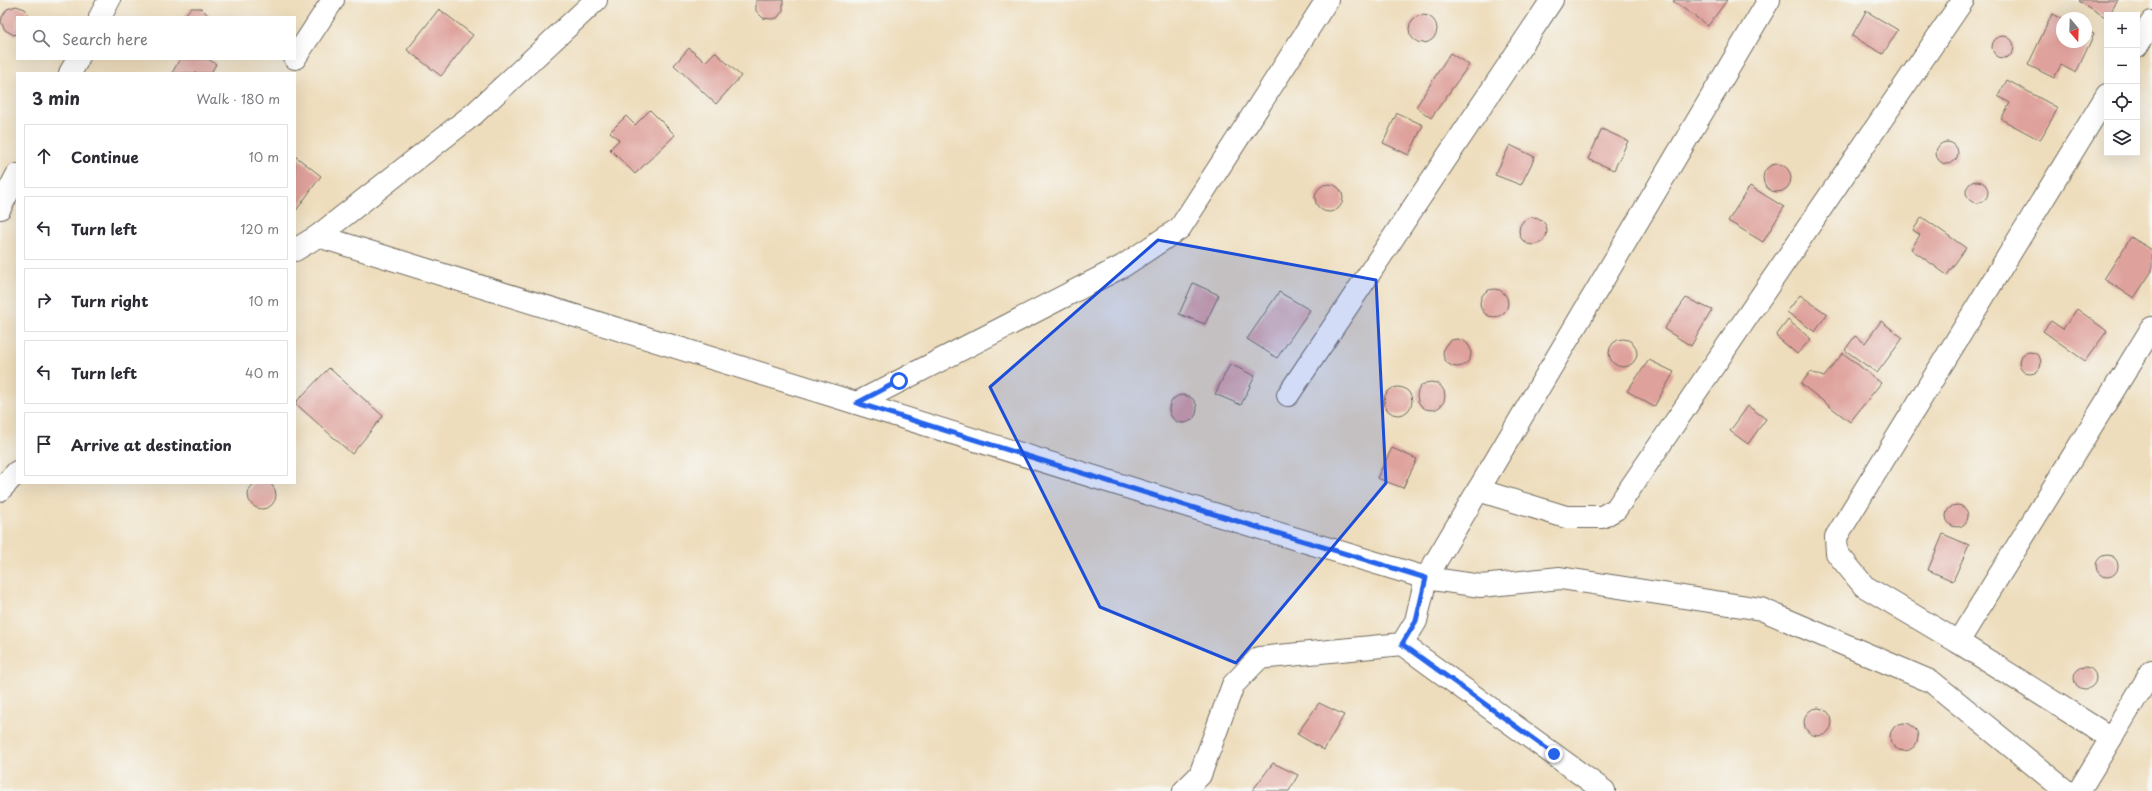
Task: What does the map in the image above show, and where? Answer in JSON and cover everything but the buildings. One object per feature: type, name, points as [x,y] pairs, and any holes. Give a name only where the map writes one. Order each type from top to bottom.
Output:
[{"type":"street","points":[[101,16],[109,0]]},
{"type":"street","points":[[296,56],[333,0]]},
{"type":"street","points":[[296,249],[318,236],[475,113],[596,0]]},
{"type":"street","points":[[857,403],[1123,266],[1180,228],[1327,0]]},
{"type":"street","points":[[1288,396],[1552,0]]},
{"type":"street","points":[[1402,644],[1416,621],[1426,578],[1769,0]]},
{"type":"street","points":[[1478,490],[1566,517],[1602,517],[1616,509],[1963,0]]},
{"type":"street","points":[[2140,41],[2152,22]]},
{"type":"street","points":[[71,72],[77,60]]},
{"type":"street","points":[[286,72],[294,60]]},
{"type":"street","points":[[2104,100],[1836,536],[1837,553],[1864,586],[1958,642],[2111,738]]},
{"type":"street","points":[[0,208],[16,177]]},
{"type":"street","points":[[318,236],[1204,511],[1426,578],[1481,586],[1560,578],[1761,609],[1932,682],[2066,791]]},
{"type":"street","points":[[1958,642],[2152,328]]},
{"type":"street","points":[[0,490],[16,473]]},
{"type":"street","points":[[1184,791],[1200,775],[1233,685],[1259,658],[1402,644],[1604,791]]},
{"type":"street","points":[[2079,791],[2152,671]]},
{"type":"highlighted area","points":[[1158,240],[1376,280],[1386,483],[1236,663],[1100,607],[990,387]]},
{"type":"route","points":[[899,381],[857,403],[1204,511],[1426,578],[1416,621],[1402,644],[1554,754]]}]
